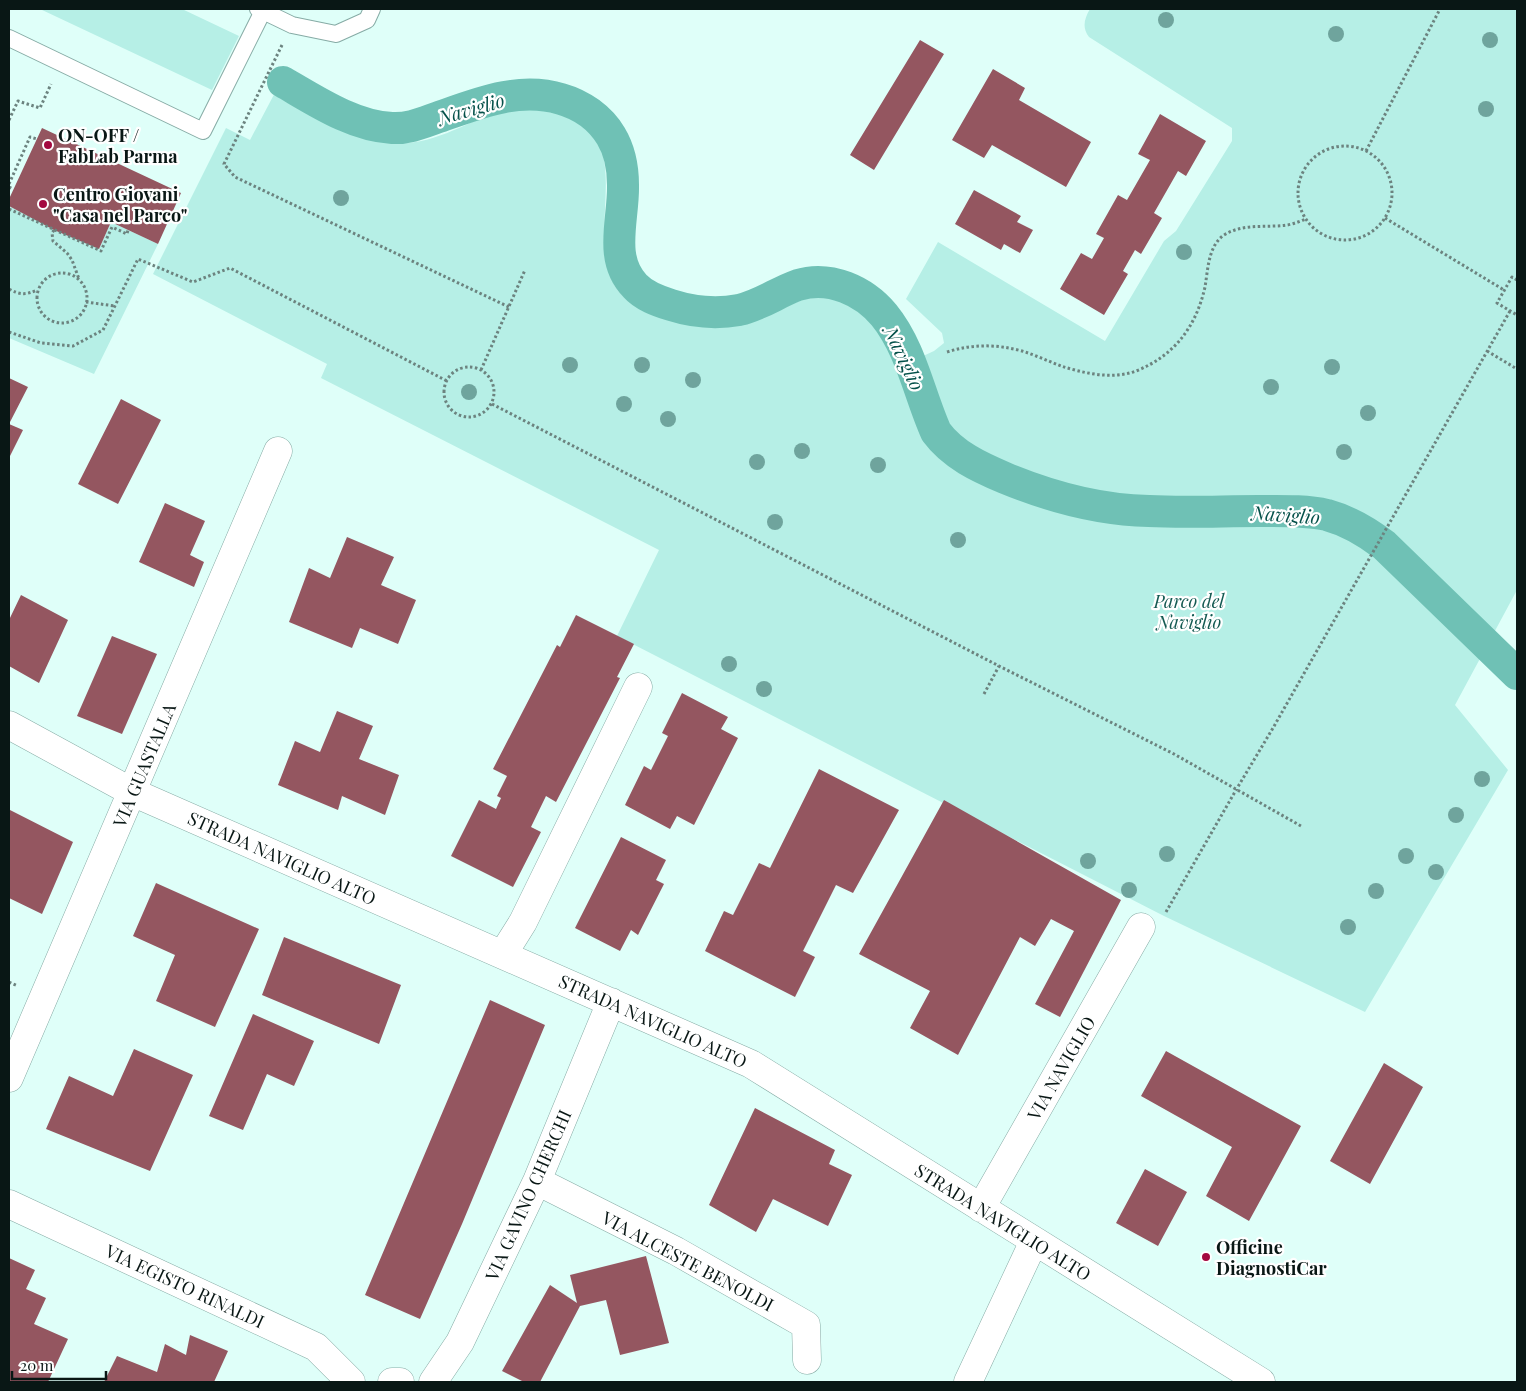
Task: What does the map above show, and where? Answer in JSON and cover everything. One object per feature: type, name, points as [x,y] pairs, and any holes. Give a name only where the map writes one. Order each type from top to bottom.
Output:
[{"type":"street","name":"VIA GUASTALLA","points":[[9,1078],[278,452]]},
{"type":"street","points":[[503,954],[523,922],[638,687]]},
{"type":"street","name":"STRADA NAVIGLIO ALTO","points":[[9,726],[132,792],[751,1064],[1261,1382]]},
{"type":"street","name":"VIA NAVIGLIO","points":[[981,1208],[1141,927]]},
{"type":"street","name":"VIA GAVINO CHERCHI","points":[[432,1382],[460,1342],[537,1181],[611,1002]]},
{"type":"street","name":"VIA ALCESTE BENOLDI","points":[[537,1181],[676,1251],[806,1325],[808,1360]]},
{"type":"street","name":"VIA EGISTO RINALDI","points":[[9,1204],[316,1347],[351,1382]]},
{"type":"street","points":[[968,1382],[1034,1241]]},
{"type":"street","points":[[392,1382],[400,1382]]},
{"type":"lane","points":[[9,38],[204,131],[261,10],[292,25],[336,34],[367,20],[372,9]]},
{"type":"path","points":[[1366,151],[1440,9]]},
{"type":"path","points":[[292,25],[224,164],[235,177],[509,306]]},
{"type":"path","points":[[9,120],[18,101],[40,108],[62,64]]},
{"type":"path","points":[[13,189],[9,185],[30,136],[37,139]]},
{"type":"path","points":[[1351,146],[1366,151],[1380,161],[1388,174],[1392,189],[1391,204],[1385,218],[1376,230],[1363,237],[1348,241],[1333,239],[1319,233],[1308,223],[1300,210],[1297,194],[1300,178],[1307,164],[1320,153],[1335,147],[1351,146]]},
{"type":"path","points":[[9,209],[100,251],[112,227],[126,234],[128,230]]},
{"type":"path","points":[[1385,218],[1504,290]]},
{"type":"path","points":[[947,352],[967,347],[993,346],[1023,351],[1059,365],[1088,373],[1119,375],[1133,372],[1162,358],[1174,347],[1193,323],[1202,299],[1216,242],[1233,231],[1244,228],[1288,225],[1306,219]]},
{"type":"path","points":[[54,230],[52,233],[53,242],[67,253],[72,260],[86,293],[86,302],[79,316],[72,321],[56,322],[48,319],[38,306],[38,290],[42,282],[55,273],[64,272],[72,274],[79,279]]},
{"type":"path","points":[[9,332],[41,343],[73,346],[103,330],[138,259],[193,282],[230,268],[447,381]]},
{"type":"path","points":[[481,370],[525,270]]},
{"type":"path","points":[[1517,280],[1512,277],[1497,303],[1517,315]]},
{"type":"path","points":[[9,289],[19,295],[38,290]]},
{"type":"path","points":[[86,302],[115,306]]},
{"type":"path","points":[[1141,927],[1164,916],[1278,720],[1510,311]]},
{"type":"path","points":[[1487,351],[1517,369]]},
{"type":"path","points":[[471,366],[481,370],[491,380],[494,388],[492,404],[480,415],[472,417],[456,413],[446,401],[444,393],[447,381],[455,371],[463,368],[471,366]]},
{"type":"path","points":[[492,404],[999,666],[1174,754],[1301,826]]},
{"type":"path","points":[[984,694],[999,666]]},
{"type":"green space","points":[[40,9],[182,9],[239,36],[212,90]]},
{"type":"green space","name":"Parco del Naviglio","points":[[1090,9],[1517,9],[1517,590],[1455,705],[1508,770],[1365,1012],[1164,916],[617,636],[659,550],[321,378],[327,364],[153,274],[226,128],[250,140],[279,85],[307,106],[338,125],[372,139],[389,142],[407,143],[427,140],[463,126],[489,113],[514,107],[540,107],[561,113],[580,122],[592,132],[601,147],[606,185],[605,249],[608,270],[616,288],[624,297],[635,304],[668,319],[689,324],[712,326],[735,324],[753,320],[808,298],[836,295],[849,298],[860,304],[880,322],[894,346],[899,367],[934,351],[944,343],[942,333],[906,299],[938,242],[1105,341],[1164,241],[1176,231],[1232,141],[1232,128],[1089,37],[1085,30],[1085,23]]},
{"type":"green space","points":[[9,206],[99,249],[111,222],[158,244],[94,374],[9,338]]},
{"type":"building","points":[[920,40],[944,54],[874,170],[850,155]]},
{"type":"building","points":[[993,69],[1025,88],[1019,100],[1091,142],[1066,187],[992,145],[984,158],[952,140]]},
{"type":"building","points":[[1160,114],[1206,141],[1186,176],[1178,171],[1154,213],[1162,218],[1141,254],[1135,250],[1123,271],[1128,274],[1104,315],[1060,289],[1081,253],[1092,259],[1104,238],[1096,234],[1118,195],[1127,200],[1150,160],[1138,154]]},
{"type":"building","points":[[42,128],[181,193],[158,244],[111,222],[99,249],[54,230],[9,206],[9,199]]},
{"type":"building","points":[[974,190],[1021,216],[1017,222],[1033,230],[1020,253],[1004,244],[1001,250],[955,224]]},
{"type":"building","points":[[9,378],[28,387],[9,424]]},
{"type":"building","points":[[121,399],[161,420],[118,504],[78,484]]},
{"type":"building","points":[[9,424],[23,430],[9,458]]},
{"type":"building","points":[[165,503],[205,521],[190,555],[204,562],[194,587],[139,562]]},
{"type":"building","points":[[347,537],[394,557],[381,585],[416,600],[398,644],[360,628],[352,648],[289,622],[309,568],[330,578]]},
{"type":"building","points":[[21,595],[68,620],[39,683],[9,666],[9,620]]},
{"type":"building","points":[[576,615],[634,644],[617,677],[620,678],[556,802],[546,796],[531,827],[541,832],[513,887],[451,856],[479,800],[496,809],[501,798],[497,796],[507,776],[493,769],[557,645],[560,647]]},
{"type":"building","points":[[112,636],[157,654],[122,734],[77,716]]},
{"type":"building","points":[[682,693],[728,717],[721,729],[738,738],[694,825],[677,816],[670,829],[625,805],[644,766],[651,770],[668,736],[662,733]]},
{"type":"building","points":[[337,711],[373,726],[359,759],[399,775],[385,815],[342,796],[338,810],[278,785],[295,741],[320,752]]},
{"type":"building","points":[[819,769],[899,810],[853,893],[836,885],[803,951],[815,957],[795,997],[705,951],[724,911],[733,915],[759,863],[770,868]]},
{"type":"building","points":[[944,800],[1121,900],[1060,1017],[1035,1004],[1074,931],[1051,919],[1035,946],[1020,937],[958,1055],[910,1028],[930,991],[859,954]]},
{"type":"building","points":[[10,810],[73,842],[42,914],[9,898]]},
{"type":"building","points":[[621,837],[666,860],[656,880],[664,884],[638,935],[631,930],[620,951],[575,928]]},
{"type":"building","points":[[156,883],[259,929],[215,1027],[156,1001],[175,955],[133,936]]},
{"type":"building","points":[[284,937],[401,985],[379,1044],[262,995]]},
{"type":"building","points":[[490,1000],[545,1025],[420,1319],[365,1295]]},
{"type":"building","points":[[253,1014],[314,1041],[294,1086],[267,1074],[243,1130],[209,1116]]},
{"type":"building","points":[[134,1049],[193,1075],[150,1171],[46,1129],[69,1076],[113,1096]]},
{"type":"building","points":[[1166,1051],[1301,1126],[1249,1221],[1206,1196],[1232,1147],[1141,1096]]},
{"type":"building","points":[[1384,1063],[1423,1087],[1370,1184],[1330,1161]]},
{"type":"building","points":[[755,1108],[835,1150],[829,1164],[852,1175],[828,1226],[773,1199],[756,1232],[709,1205]]},
{"type":"building","points":[[1145,1169],[1187,1192],[1158,1246],[1116,1223]]},
{"type":"building","points":[[646,1256],[669,1343],[620,1355],[606,1300],[580,1306],[540,1382],[524,1382],[502,1371],[550,1285],[577,1303],[570,1275]]},
{"type":"building","points":[[9,1258],[35,1270],[26,1289],[46,1298],[34,1324],[68,1339],[48,1382],[9,1382]]},
{"type":"building","points":[[190,1335],[228,1351],[214,1382],[104,1382],[117,1356],[157,1372],[165,1344],[186,1355]]},
{"type":"waterway","name":"Naviglio","points":[[283,82],[349,118],[363,123],[392,128],[404,128],[415,125],[497,98],[529,95],[545,96],[561,99],[576,105],[602,123],[617,148],[623,179],[619,238],[622,263],[627,275],[635,286],[647,295],[656,300],[688,309],[722,312],[747,308],[798,285],[810,282],[822,282],[846,287],[867,299],[884,315],[908,357],[936,432],[950,447],[967,460],[1022,485],[1058,497],[1112,508],[1176,512],[1302,512],[1319,513],[1343,520],[1364,531],[1384,545],[1517,674]]},
{"type":"place","name":"ON-OFF / FabLab Parma","points":[[48,145]]},
{"type":"place","name":"Centro Giovani \"Casa nel Parco\"","points":[[43,204]]},
{"type":"place","name":"Officine DiagnostiCar","points":[[1206,1257]]}]
